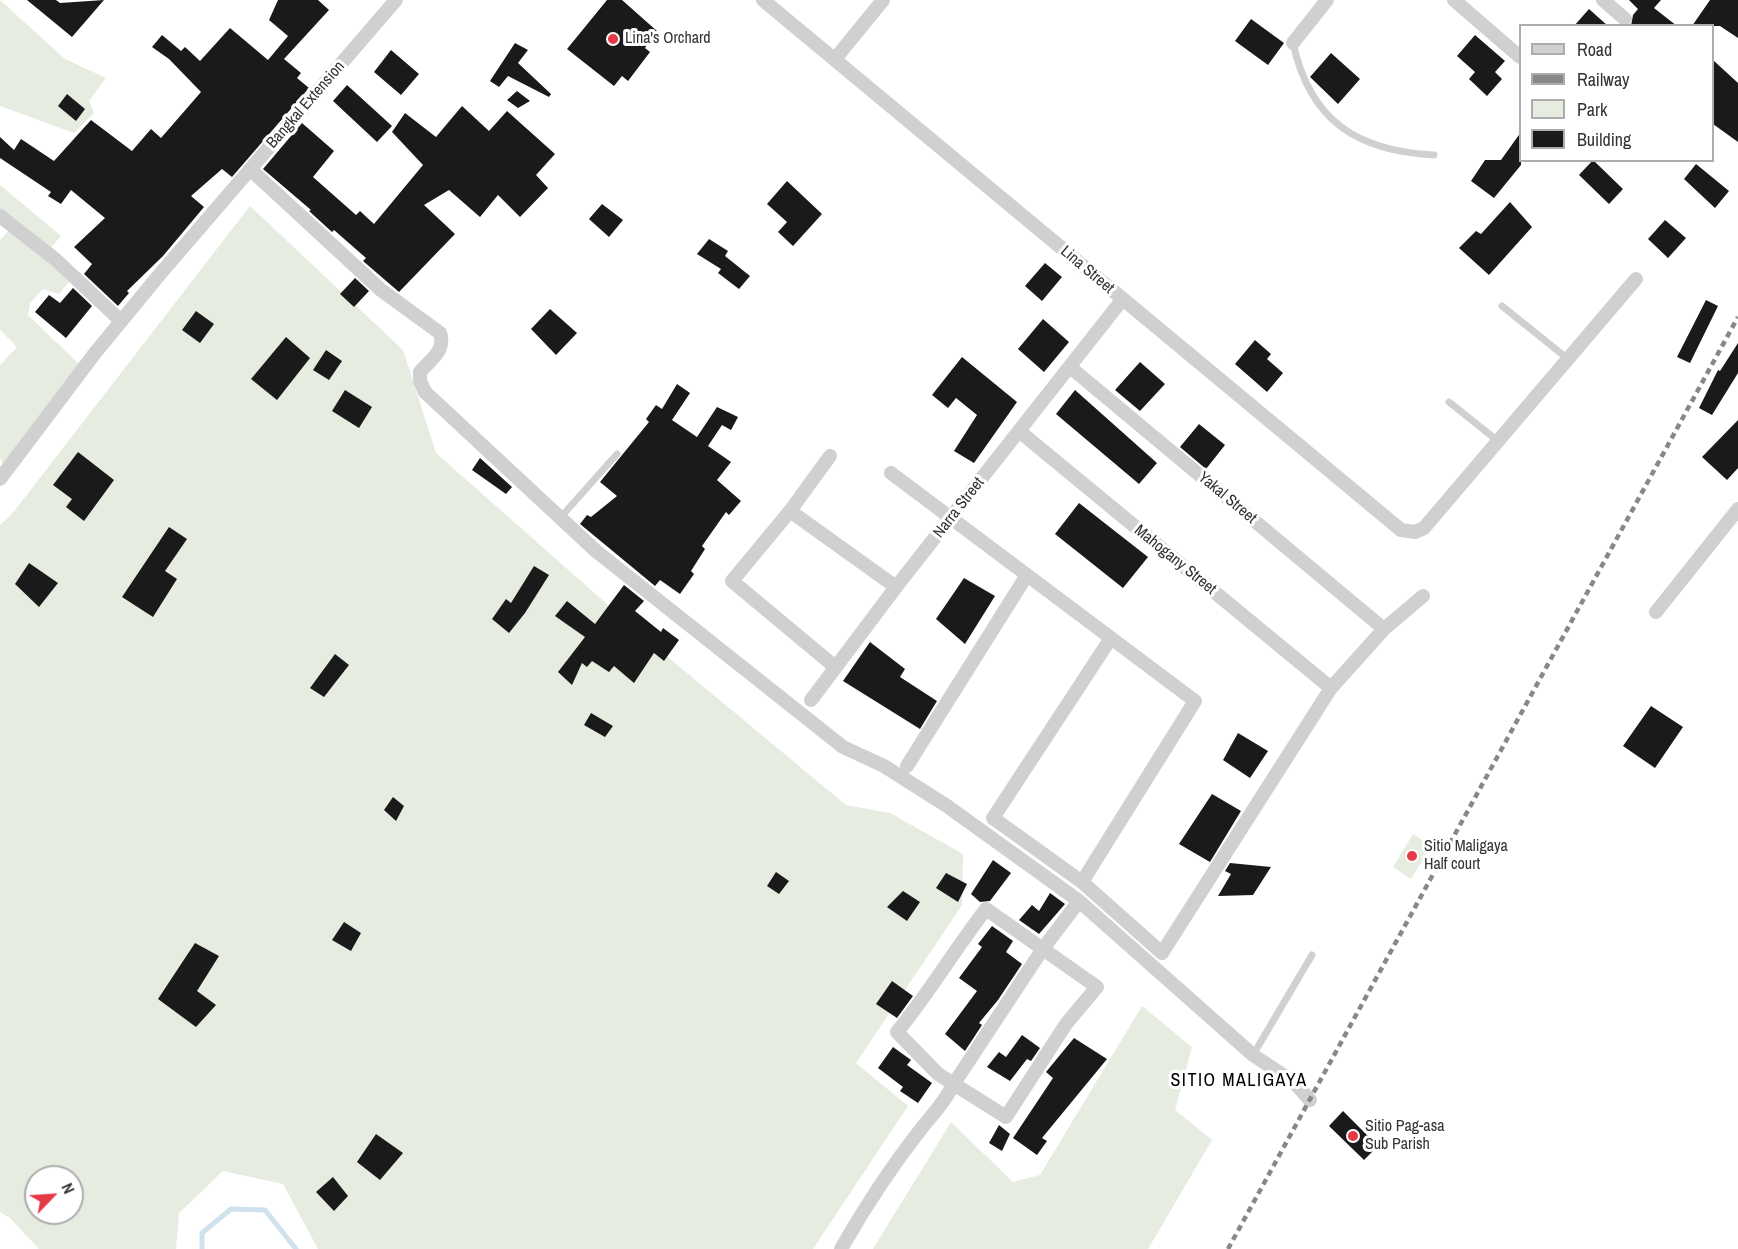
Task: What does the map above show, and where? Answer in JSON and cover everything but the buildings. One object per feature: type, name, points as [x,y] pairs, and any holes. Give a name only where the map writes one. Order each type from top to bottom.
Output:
[{"type":"street","name":"Bangkal Extension","points":[[0,479],[122,321],[396,0]]},
{"type":"street","name":"Lina Street","points":[[763,0],[1401,530],[1415,532],[1424,528],[1498,441]]},
{"type":"street","points":[[835,59],[883,0]]},
{"type":"street","points":[[1293,43],[1327,0]]},
{"type":"street","points":[[1454,0],[1519,55]]},
{"type":"street","points":[[1603,0],[1625,20]]},
{"type":"street","points":[[250,169],[389,297],[440,333],[441,350],[420,372],[420,381],[425,392],[560,518],[651,597],[740,664],[843,747],[902,776],[993,838],[1079,901],[1253,1055],[1295,1083],[1310,1100]]},
{"type":"street","points":[[0,216],[55,259],[122,321]]},
{"type":"street","points":[[1498,441],[1636,279]]},
{"type":"street","name":"Narra Street","points":[[811,700],[834,666],[1122,300]]},
{"type":"street","name":"Yakal Street","points":[[1070,367],[1384,629]]},
{"type":"street","name":"Mahogany Street","points":[[1019,431],[1331,688]]},
{"type":"street","points":[[830,456],[790,512],[732,581],[834,666]]},
{"type":"street","points":[[891,473],[1195,701],[1082,882]]},
{"type":"street","points":[[1656,612],[1738,509]]},
{"type":"street","points":[[790,512],[896,587]]},
{"type":"street","points":[[907,765],[1027,575]]},
{"type":"street","points":[[1111,638],[993,818],[1082,882],[1162,953],[1331,688],[1384,629],[1423,596]]},
{"type":"street","points":[[841,1249],[873,1193],[920,1130],[942,1107],[953,1085],[1042,950],[1079,901]]},
{"type":"street","points":[[986,909],[1042,950],[1097,987],[1066,1024],[1005,1117],[953,1085],[923,1060],[897,1032],[923,1000],[946,961],[986,909]]},
{"type":"lane","points":[[1293,43],[1299,70],[1315,99],[1338,124],[1361,141],[1386,150],[1434,154]]},
{"type":"lane","points":[[1502,306],[1568,359]]},
{"type":"lane","points":[[1449,402],[1498,441]]},
{"type":"lane","points":[[560,518],[617,454]]},
{"type":"lane","points":[[1253,1055],[1312,955]]},
{"type":"green space","points":[[0,0],[65,59],[106,78],[89,101],[94,113],[74,133],[0,106]]},
{"type":"green space","points":[[0,185],[61,236],[47,252],[73,277],[59,294],[43,289],[30,303],[28,315],[82,367],[3,467],[0,457],[0,365],[17,347],[0,330],[0,240],[11,228],[0,217]]},
{"type":"green space","points":[[250,206],[403,350],[436,453],[651,643],[846,805],[890,813],[963,854],[962,905],[856,1063],[908,1106],[813,1249],[318,1249],[283,1184],[223,1171],[179,1213],[176,1249],[39,1249],[10,1218],[0,1212],[0,525],[12,514]]},
{"type":"green space","name":"Sitio Maligaya Half court","points":[[1413,834],[1431,846],[1411,879],[1393,867]]},
{"type":"green space","points":[[1142,1006],[1192,1047],[1175,1110],[1212,1140],[1148,1249],[873,1249],[951,1122],[1013,1182],[1040,1175]]},
{"type":"waterway","points":[[202,1249],[202,1233],[231,1209],[265,1210],[296,1249]]},
{"type":"railway","points":[[1228,1249],[1738,317]]},
{"type":"place","name":"Lina's Orchard","points":[[613,39]]},
{"type":"place","name":"Sitio Maligaya Half court","points":[[1412,856]]},
{"type":"place","name":"Sitio Pag-asa Sub Parish","points":[[1353,1136]]},
{"type":"district","name":"SITIO MALIGAYA","points":[[1239,1081]]}]
